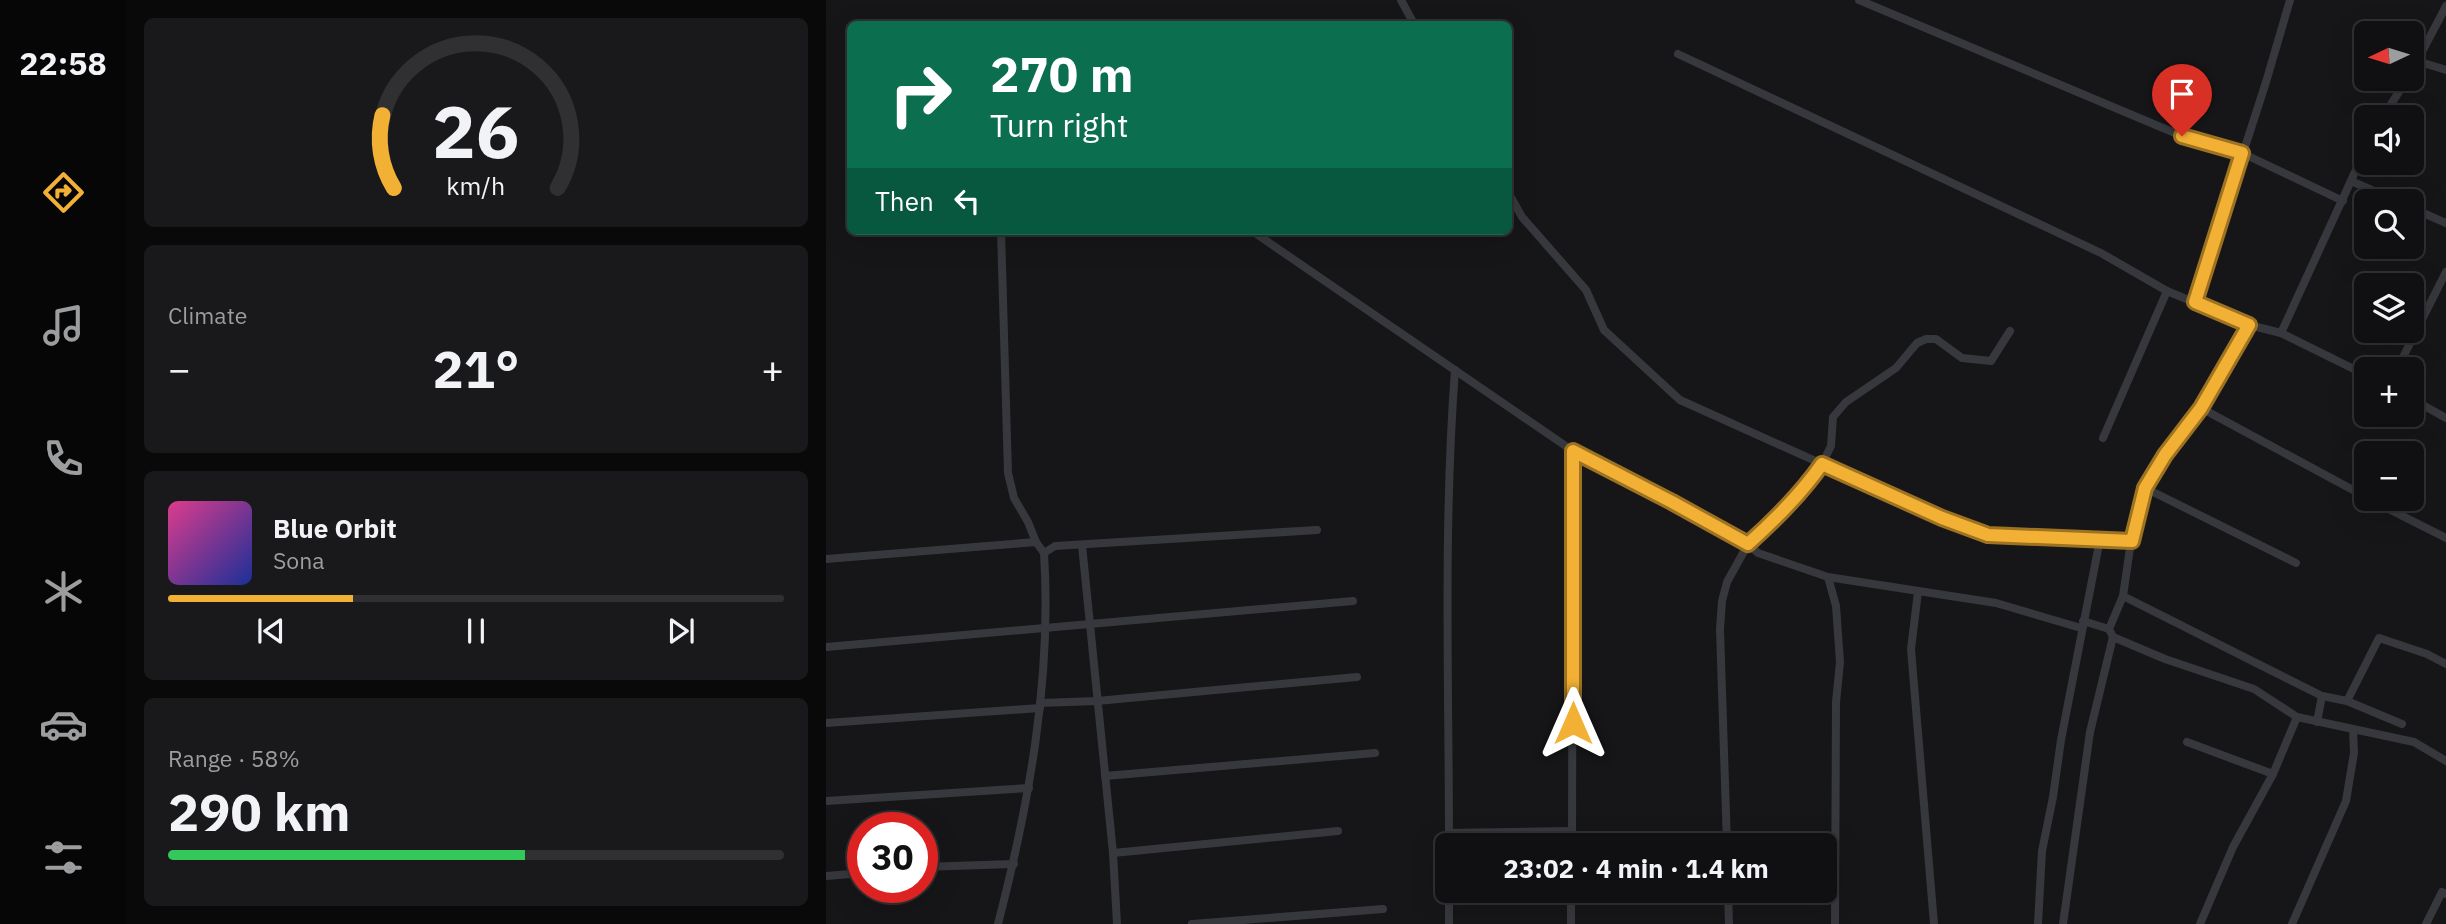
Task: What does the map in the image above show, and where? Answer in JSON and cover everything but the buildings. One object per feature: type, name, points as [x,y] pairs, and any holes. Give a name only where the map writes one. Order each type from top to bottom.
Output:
[{"type":"street","points":[[1401,0],[1412,21]]},
{"type":"street","points":[[1859,0],[2182,136],[2242,153],[2343,201]]},
{"type":"street","points":[[2195,302],[2290,0]]},
{"type":"street","points":[[2424,48],[2446,6]]},
{"type":"street","points":[[1678,54],[2101,253],[2167,291],[2249,325],[2281,333],[2354,368]]},
{"type":"street","points":[[2424,63],[2446,70]]},
{"type":"street","points":[[2281,333],[2354,174]]},
{"type":"street","points":[[2351,181],[2369,189]]},
{"type":"street","points":[[1512,199],[1522,217],[1586,290],[1604,330],[1680,400],[1942,518],[1988,535],[2132,541]]},
{"type":"street","points":[[2424,213],[2446,223]]},
{"type":"street","points":[[998,924],[1014,864],[1028,788],[1040,706],[1045,628],[1044,553],[1014,498],[1008,472],[1001,235]]},
{"type":"street","points":[[1258,235],[1573,451],[1672,502],[1748,544],[1758,553],[1828,577],[1996,603],[2082,624],[2111,633],[2165,659],[2254,689],[2297,717],[2414,743],[2446,761]]},
{"type":"street","points":[[2403,357],[2446,272]]},
{"type":"street","points":[[2103,438],[2167,291]]},
{"type":"street","points":[[2063,924],[2090,732],[2111,633],[2123,596],[2132,541],[2145,488],[2165,455],[2201,408],[2249,325]]},
{"type":"street","points":[[1727,833],[1720,629],[1722,601],[1727,582],[1748,544],[1777,519],[1808,485],[1831,446],[1833,417],[1846,402],[1896,368],[1917,343],[1936,339],[1962,358],[1991,361],[2010,331]]},
{"type":"street","points":[[1455,370],[1449,452],[1447,543],[1449,833],[1572,831],[1573,451]]},
{"type":"street","points":[[2424,405],[2446,418]]},
{"type":"street","points":[[2201,408],[2354,491]]},
{"type":"street","points":[[2145,488],[2296,563]]},
{"type":"street","points":[[2393,511],[2446,538]]},
{"type":"street","points":[[1044,553],[1055,546],[1317,530]]},
{"type":"street","points":[[2038,924],[2042,851],[2082,624],[2100,539]]},
{"type":"street","points":[[826,559],[1036,542]]},
{"type":"street","points":[[1082,545],[1114,853],[1118,924]]},
{"type":"street","points":[[1828,577],[1836,606],[1840,662],[1836,702],[1835,924]]},
{"type":"street","points":[[1918,592],[1911,649],[1934,924]]},
{"type":"street","points":[[2123,596],[2322,696],[2347,701],[2402,724]]},
{"type":"street","points":[[826,647],[1353,601]]},
{"type":"street","points":[[2347,701],[2379,638],[2427,654],[2446,664]]},
{"type":"street","points":[[826,723],[1357,677]]},
{"type":"street","points":[[2317,722],[2322,696]]},
{"type":"street","points":[[2200,924],[2233,847],[2273,774],[2297,717]]},
{"type":"street","points":[[2292,924],[2346,801],[2354,753],[2353,729]]},
{"type":"street","points":[[2187,742],[2273,774]]},
{"type":"street","points":[[1105,776],[1375,753]]},
{"type":"street","points":[[826,801],[1028,788]]},
{"type":"street","points":[[1114,853],[1338,831]]},
{"type":"street","points":[[938,866],[1014,864]]},
{"type":"street","points":[[826,876],[847,874]]},
{"type":"street","points":[[2426,924],[2442,892],[2446,894]]},
{"type":"street","points":[[1449,903],[1449,924]]},
{"type":"street","points":[[1571,924],[1572,903]]},
{"type":"street","points":[[1728,903],[1729,924]]},
{"type":"street","points":[[1192,924],[1383,909]]},
{"type":"street","points":[[1351,924],[1353,913]]},
{"type":"route","points":[[1573,723],[1573,451],[1748,544],[1777,519],[1808,485],[1822,464],[1942,518],[1988,535],[2132,541],[2145,488],[2165,455],[2201,408],[2249,325],[2195,302],[2242,153],[2182,136]]}]
